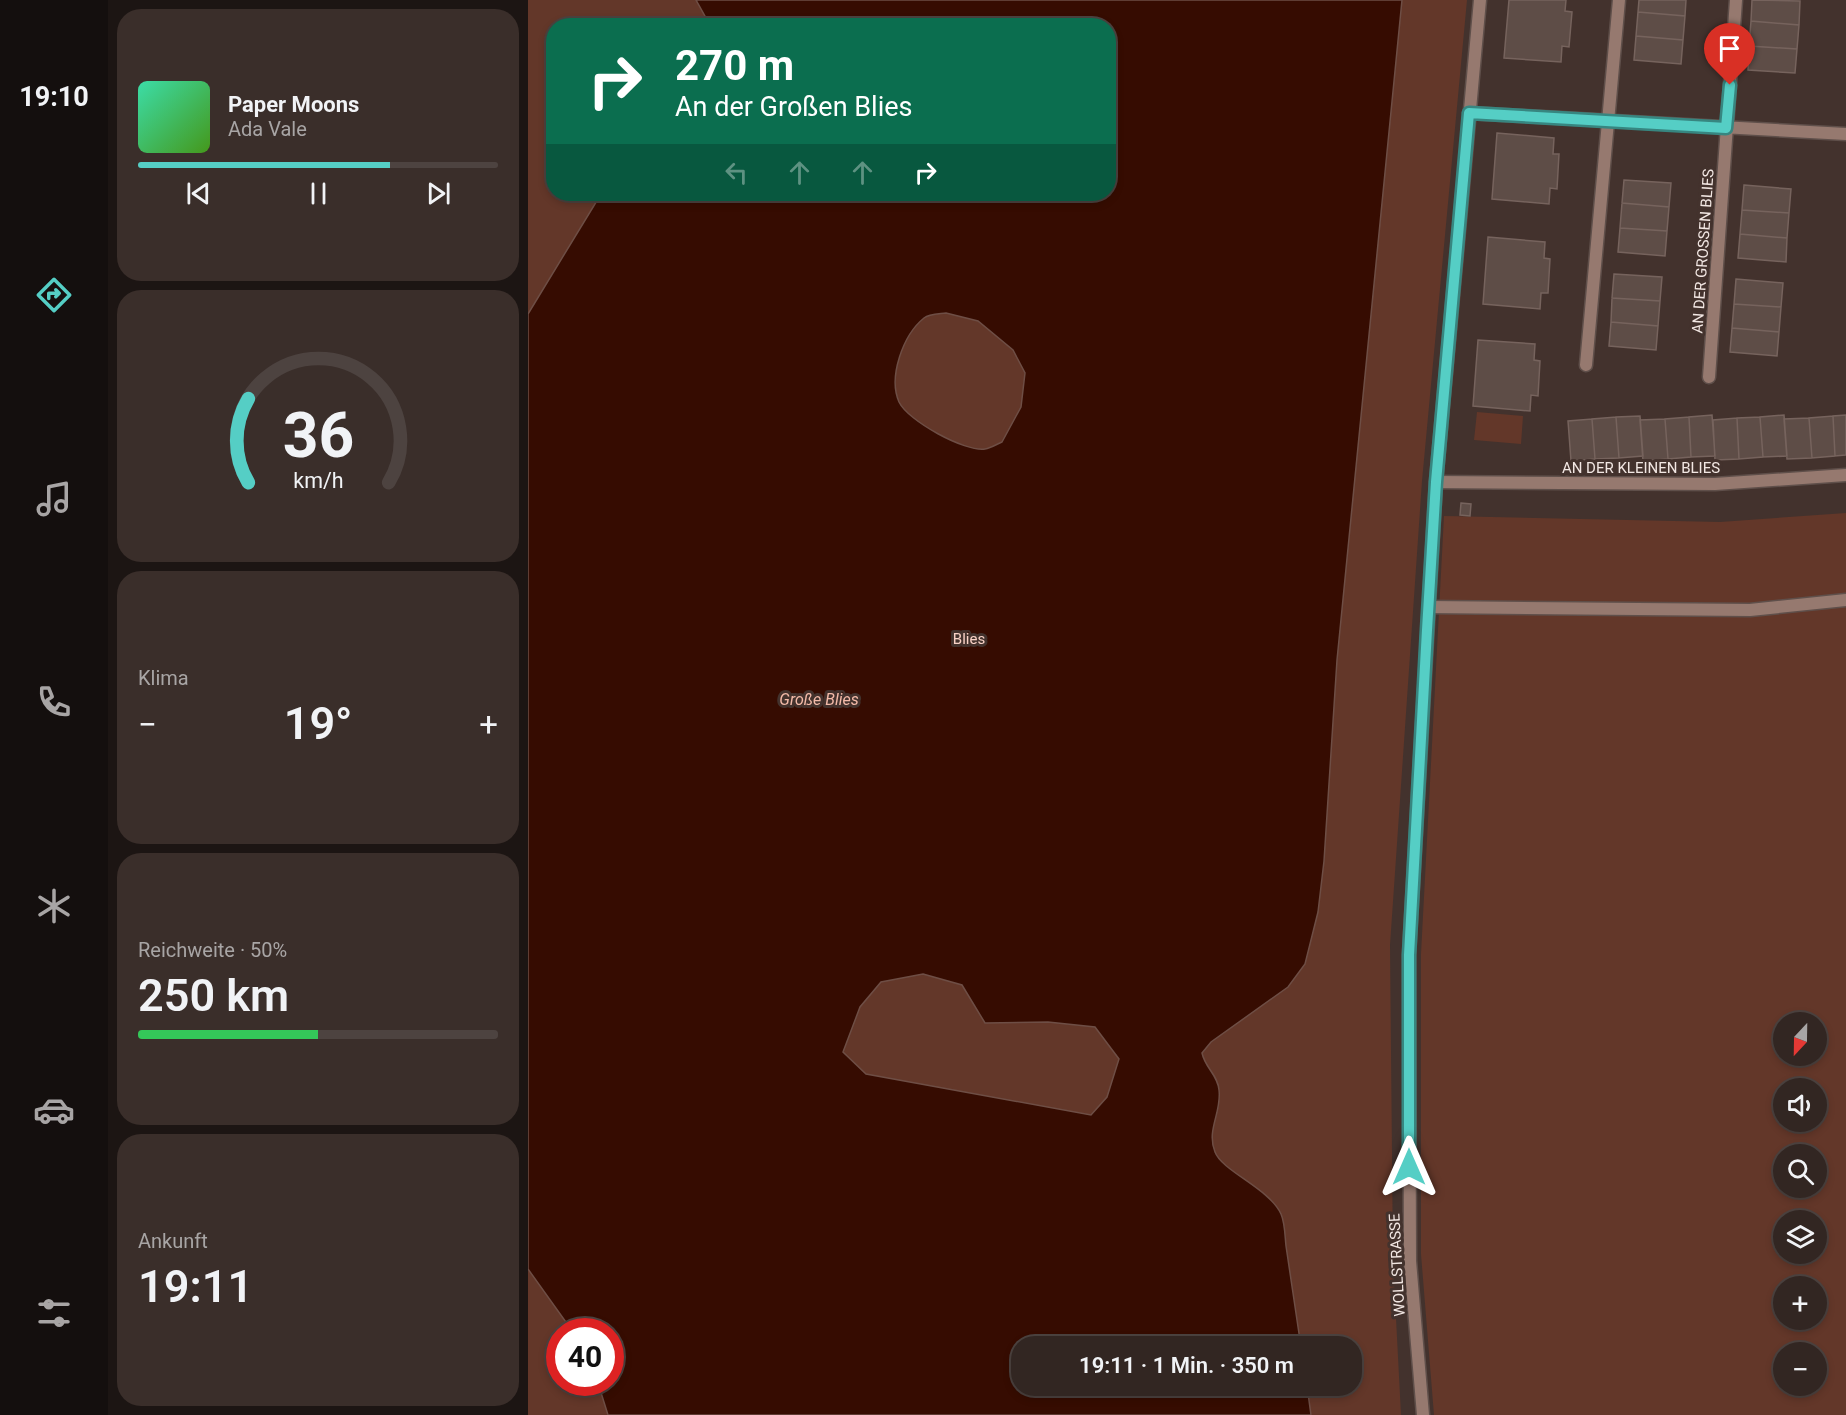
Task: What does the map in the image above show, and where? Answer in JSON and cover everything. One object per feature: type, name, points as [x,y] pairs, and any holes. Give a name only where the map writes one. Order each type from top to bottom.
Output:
[{"type":"street","name":"WOLLSTRASSE","points":[[1423,1415],[1410,1261],[1409,955],[1436,482],[1480,0]]},
{"type":"street","points":[[1586,365],[1619,0]]},
{"type":"street","name":"AN DER GROSSEN BLIES","points":[[1709,376],[1736,0]]},
{"type":"street","points":[[1469,113],[1846,134]]},
{"type":"street","name":"AN DER KLEINEN BLIES","points":[[1436,482],[1715,484],[1846,475]]},
{"type":"street","points":[[1429,607],[1750,610],[1846,600]]},
{"type":"green space","name":"Große Blies","points":[[528,0],[1467,0],[1422,481],[1390,945],[1393,1260],[1401,1415],[528,1415]]},
{"type":"green space","points":[[1477,412],[1523,416],[1521,444],[1474,440]]},
{"type":"green space","points":[[1846,513],[1846,1415],[1434,1415],[1421,1254],[1421,954],[1444,516],[1720,522]]},
{"type":"water","name":"Große Blies","points":[[696,0],[1402,0],[1337,660],[1324,861],[1318,912],[1305,964],[1288,987],[1211,1042],[1202,1053],[1219,1090],[1212,1136],[1215,1152],[1227,1166],[1267,1196],[1281,1214],[1299,1336],[1011,1336],[1011,1396],[1308,1396],[1311,1415],[608,1415],[602,1396],[624,1396],[624,1318],[563,1318],[528,1269],[528,314],[597,201],[1116,201],[1116,18],[706,18]],"holes":[[[946,313],[978,321],[1013,350],[1025,373],[1021,407],[1002,442],[985,449],[964,446],[938,434],[913,418],[899,402],[895,381],[900,357],[916,325],[924,318]],[[923,974],[962,985],[985,1023],[1048,1022],[1095,1027],[1119,1059],[1107,1097],[1091,1115],[866,1074],[843,1052],[860,1007],[881,982]]]},
{"type":"building","points":[[1509,0],[1566,0],[1565,11],[1572,12],[1569,47],[1562,46],[1561,62],[1504,58]]},
{"type":"building","points":[[1639,0],[1686,0],[1685,16],[1638,12]]},
{"type":"building","points":[[1752,0],[1800,1],[1799,25],[1751,21]]},
{"type":"building","points":[[1638,12],[1685,16],[1683,40],[1636,36]]},
{"type":"building","points":[[1751,21],[1799,25],[1797,49],[1749,46]]},
{"type":"building","points":[[1636,36],[1683,40],[1681,64],[1634,60]]},
{"type":"building","points":[[1749,46],[1797,49],[1795,73],[1748,70]]},
{"type":"building","points":[[1497,133],[1554,138],[1553,154],[1559,154],[1557,189],[1550,188],[1549,204],[1492,199]]},
{"type":"building","points":[[1624,180],[1671,183],[1669,207],[1622,203]]},
{"type":"building","points":[[1744,185],[1791,189],[1789,213],[1742,210]]},
{"type":"building","points":[[1622,203],[1669,207],[1667,231],[1620,228]]},
{"type":"building","points":[[1742,210],[1789,213],[1787,238],[1740,234]]},
{"type":"building","points":[[1620,228],[1667,231],[1665,256],[1618,252]]},
{"type":"building","points":[[1740,234],[1787,238],[1786,262],[1738,258]]},
{"type":"building","points":[[1488,237],[1545,242],[1544,258],[1550,259],[1548,293],[1541,293],[1540,309],[1483,304]]},
{"type":"building","points":[[1614,274],[1662,277],[1660,301],[1612,298]]},
{"type":"building","points":[[1736,279],[1783,283],[1781,307],[1734,304]]},
{"type":"building","points":[[1612,298],[1660,301],[1658,326],[1611,322]]},
{"type":"building","points":[[1734,304],[1781,307],[1779,332],[1732,328]]},
{"type":"building","points":[[1611,322],[1658,326],[1656,350],[1609,346]]},
{"type":"building","points":[[1732,328],[1779,332],[1777,356],[1730,352]]},
{"type":"building","points":[[1478,340],[1535,344],[1534,360],[1540,361],[1538,396],[1531,395],[1530,411],[1473,406]]},
{"type":"building","points":[[1712,415],[1715,456],[1691,457],[1689,417]]},
{"type":"building","points":[[1784,415],[1787,456],[1763,457],[1760,417]]},
{"type":"building","points":[[1846,415],[1846,455],[1835,456],[1833,416]]},
{"type":"building","points":[[1640,416],[1643,456],[1619,458],[1616,417]]},
{"type":"building","points":[[1833,416],[1835,456],[1812,458],[1809,418]]},
{"type":"building","points":[[1616,417],[1619,458],[1595,459],[1592,419]]},
{"type":"building","points":[[1689,417],[1691,457],[1668,459],[1665,419]]},
{"type":"building","points":[[1760,417],[1763,457],[1739,459],[1737,418]]},
{"type":"building","points":[[1737,418],[1739,459],[1715,460],[1713,420]]},
{"type":"building","points":[[1809,418],[1812,458],[1787,459],[1784,419]]},
{"type":"building","points":[[1592,419],[1595,459],[1571,461],[1568,421]]},
{"type":"building","points":[[1665,419],[1668,459],[1643,461],[1640,420]]},
{"type":"building","points":[[1461,503],[1471,504],[1470,516],[1460,515]]},
{"type":"route","points":[[1409,1167],[1409,955],[1427,630],[1436,482],[1469,113],[1726,128],[1730,85]]},
{"type":"park label","name":"Blies","points":[[969,639]]}]
